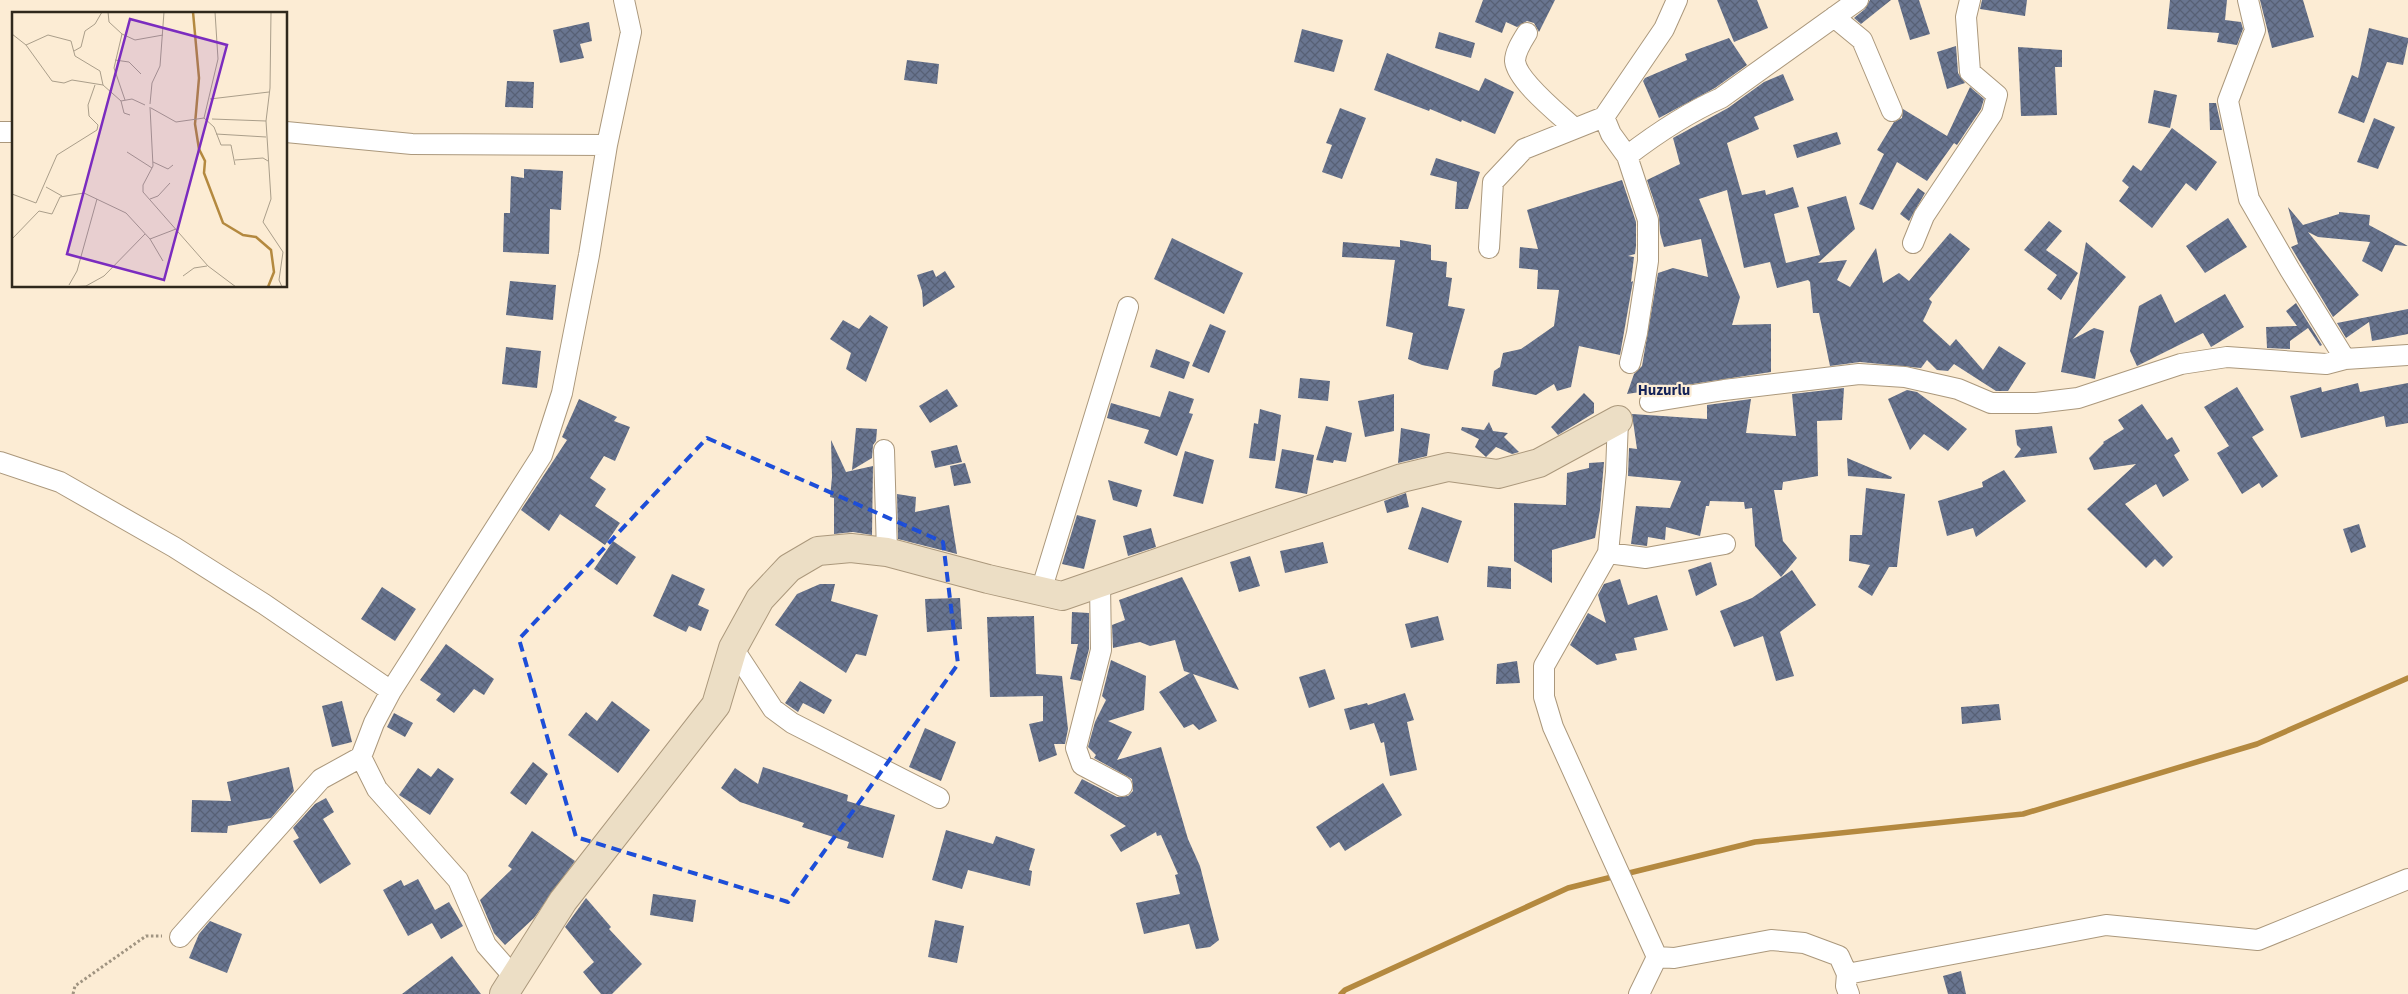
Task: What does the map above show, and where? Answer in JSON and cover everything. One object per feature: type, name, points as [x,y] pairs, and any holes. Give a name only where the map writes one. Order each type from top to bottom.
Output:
[{"type":"street","points":[[180,937],[321,778],[361,757],[374,723],[391,692],[542,455],[562,393],[589,255],[607,146],[631,32],[624,0]]},
{"type":"street","points":[[1489,248],[1493,182],[1524,149],[1604,117],[1664,29],[1677,0]]},
{"type":"street","points":[[1627,156],[1657,133],[1697,108],[1721,98],[1858,0]]},
{"type":"street","points":[[1913,243],[1924,216],[1992,114],[1997,95],[1970,72],[1966,17],[1970,0]]},
{"type":"street","points":[[2248,0],[2255,30],[2228,101],[2249,199],[2345,359]]},
{"type":"street","points":[[1834,17],[1862,40],[1892,110]]},
{"type":"street","points":[[1527,33],[1515,59],[1517,70],[1527,85],[1574,128]]},
{"type":"street","points":[[1604,117],[1611,134],[1627,156],[1648,220],[1648,261],[1637,333],[1630,364]]},
{"type":"street","points":[[288,132],[412,144],[607,146]]},
{"type":"street","points":[[1041,591],[1128,307]]},
{"type":"street","points":[[1650,402],[1724,390],[1859,374],[1905,377],[1958,390],[1991,403],[2036,403],[2078,398],[2181,364],[2227,357],[2326,364],[2345,359],[2408,355]]},
{"type":"street","points":[[361,757],[377,789],[458,880],[486,945],[509,986],[563,901],[716,705],[733,648],[760,599],[789,568],[810,555],[818,551],[851,548],[887,552],[1062,596],[1402,478],[1448,467],[1498,474],[1539,463],[1618,420]]},
{"type":"street","points":[[1618,420],[1616,472],[1608,553],[1544,666],[1544,697],[1553,727],[1657,957],[1639,994]]},
{"type":"street","points":[[884,450],[887,552]]},
{"type":"street","points":[[0,462],[60,482],[174,547],[272,610],[391,692]]},
{"type":"street","points":[[1608,553],[1646,558],[1726,544]]},
{"type":"street","points":[[1100,584],[1101,650],[1076,748],[1082,765],[1122,786]]},
{"type":"street","points":[[733,648],[773,709],[792,723],[939,798]]},
{"type":"street","points":[[1657,957],[1674,958],[1771,940],[1804,943],[1839,956],[1848,984],[2106,925],[2258,940],[2408,879]]},
{"type":"path","points":[[73,994],[75,986],[146,936],[180,937]]},
{"type":"highlighted area","points":[[707,438],[943,542],[958,664],[788,902],[576,837],[519,639]]},
{"type":"building","points":[[1483,0],[1555,0],[1539,32],[1534,23],[1527,21],[1517,27],[1506,22],[1502,33],[1475,22]]},
{"type":"building","points":[[1717,0],[1757,0],[1768,28],[1734,42]]},
{"type":"building","points":[[1870,0],[1891,0],[1861,24],[1854,18],[1865,9]]},
{"type":"building","points":[[1898,0],[1919,0],[1930,34],[1910,40]]},
{"type":"building","points":[[1982,0],[2027,0],[2025,16],[1980,9]]},
{"type":"building","points":[[2170,0],[2227,0],[2225,20],[2241,22],[2243,29],[2237,45],[2217,42],[2219,33],[2167,29]]},
{"type":"building","points":[[2260,0],[2303,0],[2314,37],[2272,48]]},
{"type":"building","points":[[589,22],[592,41],[580,44],[584,58],[560,63],[553,30]]},
{"type":"building","points":[[2369,28],[2408,38],[2408,42],[2403,65],[2387,62],[2364,123],[2338,113],[2352,75],[2358,78]]},
{"type":"building","points":[[1302,29],[1343,40],[1334,72],[1294,62]]},
{"type":"building","points":[[1439,32],[1475,43],[1471,58],[1435,48]]},
{"type":"building","points":[[1729,38],[1747,65],[1715,88],[1659,118],[1643,81],[1645,78],[1687,60],[1685,54]]},
{"type":"building","points":[[1956,46],[1958,73],[1965,83],[1947,89],[1937,52]]},
{"type":"building","points":[[2018,47],[2062,50],[2062,67],[2055,67],[2057,115],[2021,116]]},
{"type":"building","points":[[1387,53],[1479,91],[1485,78],[1514,92],[1495,134],[1462,120],[1461,122],[1374,90]]},
{"type":"building","points":[[907,60],[939,64],[937,84],[904,80]]},
{"type":"building","points":[[1783,74],[1794,100],[1754,117],[1759,129],[1727,143],[1742,195],[1765,190],[1766,195],[1793,187],[1799,207],[1774,214],[1786,263],[1820,255],[1807,207],[1846,196],[1855,229],[1818,263],[1847,260],[1837,280],[1850,287],[1876,248],[1883,283],[1899,273],[1909,281],[1950,233],[1970,249],[1929,299],[1932,302],[1923,321],[1950,346],[1956,339],[1983,370],[1999,346],[2026,363],[2008,391],[1996,391],[1954,364],[1948,371],[1937,370],[1927,360],[1921,368],[1860,362],[1830,366],[1819,313],[1813,313],[1810,282],[1808,280],[1777,288],[1770,262],[1744,268],[1727,190],[1699,199],[1740,297],[1732,325],[1771,324],[1771,372],[1627,394],[1634,374],[1642,366],[1658,273],[1673,268],[1708,277],[1701,239],[1664,247],[1660,233],[1659,216],[1647,180],[1680,164],[1673,138],[1728,108],[1764,82]]},
{"type":"building","points":[[507,81],[534,82],[533,108],[505,107]]},
{"type":"building","points":[[1970,87],[1984,99],[1981,109],[1957,145],[1954,143],[1927,181],[1897,162],[1873,210],[1859,204],[1884,154],[1877,150],[1894,122],[1902,118],[1903,109],[1947,136]]},
{"type":"building","points":[[2154,90],[2177,95],[2170,128],[2148,123]]},
{"type":"building","points":[[2209,103],[2216,103],[2222,130],[2210,130]]},
{"type":"building","points":[[1340,108],[1366,118],[1342,179],[1322,172],[1332,145],[1326,143]]},
{"type":"building","points":[[2374,118],[2395,127],[2378,169],[2357,162]]},
{"type":"building","points":[[2172,128],[2217,162],[2196,191],[2186,183],[2152,228],[2119,201],[2129,187],[2122,181],[2133,165],[2141,171]]},
{"type":"building","points":[[1837,132],[1841,144],[1797,158],[1793,145]]},
{"type":"building","points":[[1436,158],[1480,172],[1468,209],[1455,209],[1457,182],[1430,175]]},
{"type":"building","points":[[524,169],[563,171],[561,210],[550,209],[549,254],[503,252],[504,213],[510,213],[511,176],[524,178]]},
{"type":"building","points":[[1622,180],[1636,222],[1636,246],[1635,254],[1628,256],[1634,257],[1631,282],[1633,281],[1620,355],[1579,346],[1571,387],[1557,391],[1554,384],[1536,395],[1492,386],[1494,371],[1500,367],[1503,353],[1521,349],[1554,326],[1559,290],[1537,289],[1538,270],[1519,268],[1520,247],[1538,249],[1527,210]]},
{"type":"building","points":[[1918,188],[1925,193],[1909,221],[1900,214]]},
{"type":"building","points":[[2288,207],[2303,225],[2339,214],[2339,212],[2370,215],[2369,225],[2408,246],[2395,245],[2382,272],[2362,261],[2370,242],[2318,237],[2308,232],[2359,295],[2333,317],[2291,247],[2298,244]]},
{"type":"building","points":[[2228,218],[2247,247],[2205,273],[2186,246]]},
{"type":"building","points":[[2049,221],[2062,231],[2046,250],[2078,273],[2061,300],[2047,289],[2057,275],[2024,250]]},
{"type":"building","points":[[1172,238],[1243,273],[1224,314],[1154,279]]},
{"type":"building","points":[[1400,240],[1431,245],[1431,260],[1447,262],[1446,277],[1452,278],[1448,306],[1465,309],[1448,370],[1422,365],[1408,359],[1413,333],[1386,326],[1395,260],[1342,257],[1343,242],[1400,247]]},
{"type":"building","points":[[2086,242],[2126,277],[2073,339],[2094,328],[2104,331],[2095,379],[2061,372]]},
{"type":"building","points":[[933,270],[936,277],[945,271],[955,287],[923,307],[922,291],[917,275]]},
{"type":"building","points":[[510,281],[556,285],[553,320],[506,315]]},
{"type":"building","points":[[2161,294],[2175,323],[2225,294],[2244,327],[2211,347],[2203,333],[2137,366],[2130,351],[2139,306]]},
{"type":"building","points":[[2296,303],[2322,345],[2320,346],[2308,328],[2290,341],[2290,349],[2267,348],[2266,327],[2297,326],[2286,311]]},
{"type":"building","points":[[2408,309],[2408,334],[2372,341],[2369,322],[2346,338],[2337,323]]},
{"type":"building","points":[[870,315],[888,327],[866,382],[846,369],[851,353],[830,339],[843,320],[859,329]]},
{"type":"building","points":[[1210,324],[1226,331],[1209,373],[1192,366]]},
{"type":"building","points":[[506,347],[541,351],[537,388],[502,384]]},
{"type":"building","points":[[1156,349],[1190,362],[1184,379],[1150,367]]},
{"type":"building","points":[[1300,378],[1330,381],[1328,401],[1298,398]]},
{"type":"building","points":[[2358,383],[2360,392],[2408,383],[2408,423],[2386,427],[2384,416],[2301,438],[2290,396],[2321,387],[2322,392]]},
{"type":"building","points":[[2237,387],[2264,430],[2252,437],[2278,476],[2262,488],[2259,483],[2242,494],[2217,453],[2229,446],[2204,407]]},
{"type":"building","points":[[1844,388],[1842,420],[1817,421],[1818,476],[1783,482],[1782,490],[1774,490],[1783,541],[1797,558],[1781,577],[1755,546],[1752,508],[1745,509],[1744,502],[1710,501],[1709,506],[1706,506],[1700,536],[1666,527],[1665,540],[1648,537],[1647,546],[1631,544],[1636,506],[1670,508],[1681,481],[1628,476],[1629,448],[1637,449],[1632,414],[1707,419],[1707,405],[1751,399],[1746,433],[1796,436],[1792,394]]},
{"type":"building","points":[[947,389],[958,406],[930,423],[919,406]]},
{"type":"building","points":[[1907,390],[1917,392],[1967,429],[1948,451],[1924,434],[1910,450],[1888,399]]},
{"type":"building","points":[[1169,391],[1194,399],[1189,413],[1193,414],[1177,456],[1144,443],[1149,430],[1107,418],[1111,403],[1160,417]]},
{"type":"building","points":[[1584,393],[1594,403],[1594,413],[1558,435],[1551,427]]},
{"type":"building","points":[[1394,394],[1394,431],[1365,437],[1358,401]]},
{"type":"building","points":[[579,399],[617,417],[614,421],[630,427],[615,461],[604,456],[590,478],[606,489],[595,506],[620,523],[605,545],[560,514],[549,531],[521,510],[567,440],[562,437]]},
{"type":"building","points":[[2142,404],[2167,440],[2172,437],[2180,451],[2174,455],[2189,480],[2163,497],[2156,484],[2125,504],[2173,557],[2163,567],[2155,559],[2146,568],[2087,509],[2136,464],[2094,470],[2089,458],[2103,442],[2124,429],[2118,420]]},
{"type":"building","points":[[1260,409],[1281,415],[1275,461],[1249,458],[1254,423],[1258,424]]},
{"type":"building","points":[[1489,422],[1493,431],[1508,433],[1504,437],[1519,452],[1512,454],[1496,447],[1486,457],[1475,447],[1479,439],[1461,430],[1462,427],[1484,430]]},
{"type":"building","points":[[1326,426],[1352,433],[1346,462],[1334,460],[1333,463],[1316,460]]},
{"type":"building","points":[[2052,426],[2057,453],[2014,458],[2021,449],[2017,445],[2015,430]]},
{"type":"building","points":[[856,428],[877,429],[876,441],[873,445],[872,458],[852,470]]},
{"type":"building","points":[[1401,428],[1430,434],[1427,456],[1398,463]]},
{"type":"building","points":[[831,440],[846,472],[873,466],[872,535],[853,532],[834,534],[834,498],[830,497],[832,477]]},
{"type":"building","points":[[957,445],[962,462],[935,468],[931,451]]},
{"type":"building","points":[[1282,449],[1314,455],[1307,494],[1275,488]]},
{"type":"building","points":[[1185,451],[1214,460],[1203,504],[1173,496]]},
{"type":"building","points":[[1847,458],[1892,477],[1891,479],[1848,476]]},
{"type":"building","points":[[1604,462],[1600,510],[1595,538],[1552,550],[1552,583],[1514,561],[1514,503],[1566,505],[1567,473],[1589,468],[1589,463]]},
{"type":"building","points":[[965,463],[971,483],[954,486],[950,466]]},
{"type":"building","points":[[2004,470],[2026,501],[1976,537],[1973,528],[1947,536],[1938,501],[1983,487],[1982,482]]},
{"type":"building","points":[[1108,480],[1142,490],[1137,507],[1113,500]]},
{"type":"building","points":[[1866,488],[1905,494],[1897,567],[1889,567],[1872,596],[1858,587],[1870,565],[1849,561],[1850,535],[1862,535]]},
{"type":"building","points":[[1406,493],[1409,507],[1387,513],[1384,501]]},
{"type":"building","points":[[897,494],[916,497],[915,512],[949,505],[957,554],[898,539]]},
{"type":"building","points":[[1422,507],[1462,521],[1448,563],[1408,549]]},
{"type":"building","points":[[1077,515],[1096,520],[1084,569],[1062,564]]},
{"type":"building","points":[[2359,524],[2366,547],[2351,553],[2343,529]]},
{"type":"building","points":[[1151,528],[1156,547],[1128,556],[1123,536]]},
{"type":"building","points":[[613,541],[636,557],[617,585],[594,569]]},
{"type":"building","points":[[1323,542],[1328,563],[1285,573],[1280,551]]},
{"type":"building","points":[[1250,556],[1260,586],[1239,592],[1230,562]]},
{"type":"building","points":[[1711,562],[1717,585],[1696,596],[1688,570]]},
{"type":"building","points":[[1488,566],[1511,568],[1511,589],[1487,587]]},
{"type":"building","points":[[1792,570],[1816,605],[1780,632],[1794,676],[1776,681],[1763,636],[1734,647],[1720,611],[1752,598]]},
{"type":"building","points":[[672,574],[705,589],[698,605],[709,610],[701,631],[689,626],[686,632],[653,616]]},
{"type":"building","points":[[1182,577],[1239,690],[1193,674],[1217,721],[1199,730],[1193,724],[1184,728],[1159,692],[1190,673],[1184,671],[1175,640],[1150,646],[1140,642],[1113,648],[1112,625],[1125,620],[1119,600]]},
{"type":"building","points":[[1620,579],[1628,605],[1657,595],[1668,630],[1634,638],[1637,650],[1615,654],[1617,660],[1597,665],[1570,645],[1588,613],[1606,623],[1598,595],[1604,584]]},
{"type":"building","points":[[820,584],[835,584],[831,601],[878,615],[866,656],[856,654],[846,673],[775,625],[797,594]]},
{"type":"building","points":[[382,587],[416,609],[395,641],[361,619]]},
{"type":"building","points":[[960,598],[962,629],[927,632],[925,599]]},
{"type":"building","points":[[1072,612],[1089,613],[1089,649],[1081,681],[1070,679],[1078,644],[1071,644]]},
{"type":"building","points":[[1034,616],[1036,674],[1062,676],[1068,729],[1065,744],[1054,744],[1057,755],[1039,762],[1029,724],[1043,721],[1043,696],[990,697],[987,617]]},
{"type":"building","points":[[1438,616],[1444,640],[1411,648],[1405,624]]},
{"type":"building","points":[[446,644],[494,679],[484,695],[474,689],[454,713],[436,700],[441,694],[420,680]]},
{"type":"building","points":[[1111,660],[1146,676],[1144,710],[1108,721],[1132,732],[1117,760],[1161,747],[1188,839],[1200,866],[1219,940],[1210,947],[1196,949],[1189,924],[1144,934],[1136,903],[1180,894],[1175,875],[1178,874],[1161,835],[1157,836],[1156,832],[1121,852],[1110,835],[1126,826],[1074,793],[1082,779],[1117,797],[1128,796],[1133,791],[1132,779],[1094,758],[1096,755],[1088,747],[1095,722],[1106,700],[1102,696]]},
{"type":"building","points":[[1517,661],[1520,683],[1496,684],[1497,664]]},
{"type":"building","points":[[1325,669],[1335,699],[1309,708],[1299,677]]},
{"type":"building","points":[[800,681],[832,700],[824,714],[803,703],[798,712],[785,703]]},
{"type":"building","points":[[1405,693],[1414,720],[1407,722],[1417,770],[1390,776],[1384,742],[1381,743],[1374,723],[1350,730],[1344,709],[1367,703],[1368,705]]},
{"type":"building","points":[[342,701],[352,742],[332,747],[322,706]]},
{"type":"building","points":[[612,701],[650,730],[618,773],[568,735],[586,712],[597,721]]},
{"type":"building","points":[[1999,704],[2001,720],[1962,724],[1961,707]]},
{"type":"building","points":[[394,713],[413,723],[405,737],[387,727]]},
{"type":"building","points":[[925,728],[956,742],[941,781],[909,767]]},
{"type":"building","points":[[533,762],[548,774],[526,805],[510,793]]},
{"type":"building","points":[[289,767],[294,791],[271,818],[228,826],[227,833],[191,832],[192,800],[231,801],[227,782]]},
{"type":"building","points":[[763,767],[848,795],[847,801],[895,815],[883,858],[847,848],[849,842],[802,827],[804,823],[740,802],[721,788],[735,768],[758,784]]},
{"type":"building","points":[[418,768],[431,777],[438,768],[454,779],[430,815],[399,795]]},
{"type":"building","points":[[1383,783],[1402,815],[1345,851],[1339,842],[1330,848],[1316,827]]},
{"type":"building","points":[[326,798],[334,812],[323,819],[351,864],[320,884],[293,841],[299,838],[293,828],[315,804]]},
{"type":"building","points":[[946,830],[993,844],[996,836],[1035,849],[1029,870],[1032,871],[1030,886],[968,870],[962,889],[932,880]]},
{"type":"building","points":[[532,831],[575,861],[534,918],[505,945],[494,933],[480,900],[512,869],[508,866]]},
{"type":"building","points":[[418,879],[435,910],[449,902],[463,926],[441,939],[432,923],[408,936],[383,890],[401,880],[404,886]]},
{"type":"building","points":[[653,894],[696,900],[693,922],[650,915]]},
{"type":"building","points":[[586,898],[611,927],[609,929],[642,964],[612,994],[601,994],[583,972],[594,962],[565,927]]},
{"type":"building","points":[[935,920],[964,926],[957,963],[928,957]]},
{"type":"building","points":[[210,921],[242,934],[227,973],[189,958],[199,934]]},
{"type":"building","points":[[452,956],[481,994],[402,994]]},
{"type":"building","points":[[1961,971],[1966,994],[1948,994],[1943,976]]},
{"type":"waterway","points":[[1625,874],[1755,842],[2023,814],[2257,744],[2408,678]]},
{"type":"waterway","points":[[1341,994],[1345,990],[1568,888],[1616,876]]},
{"type":"district","name":"Huzurlu","points":[[1664,390]]}]
